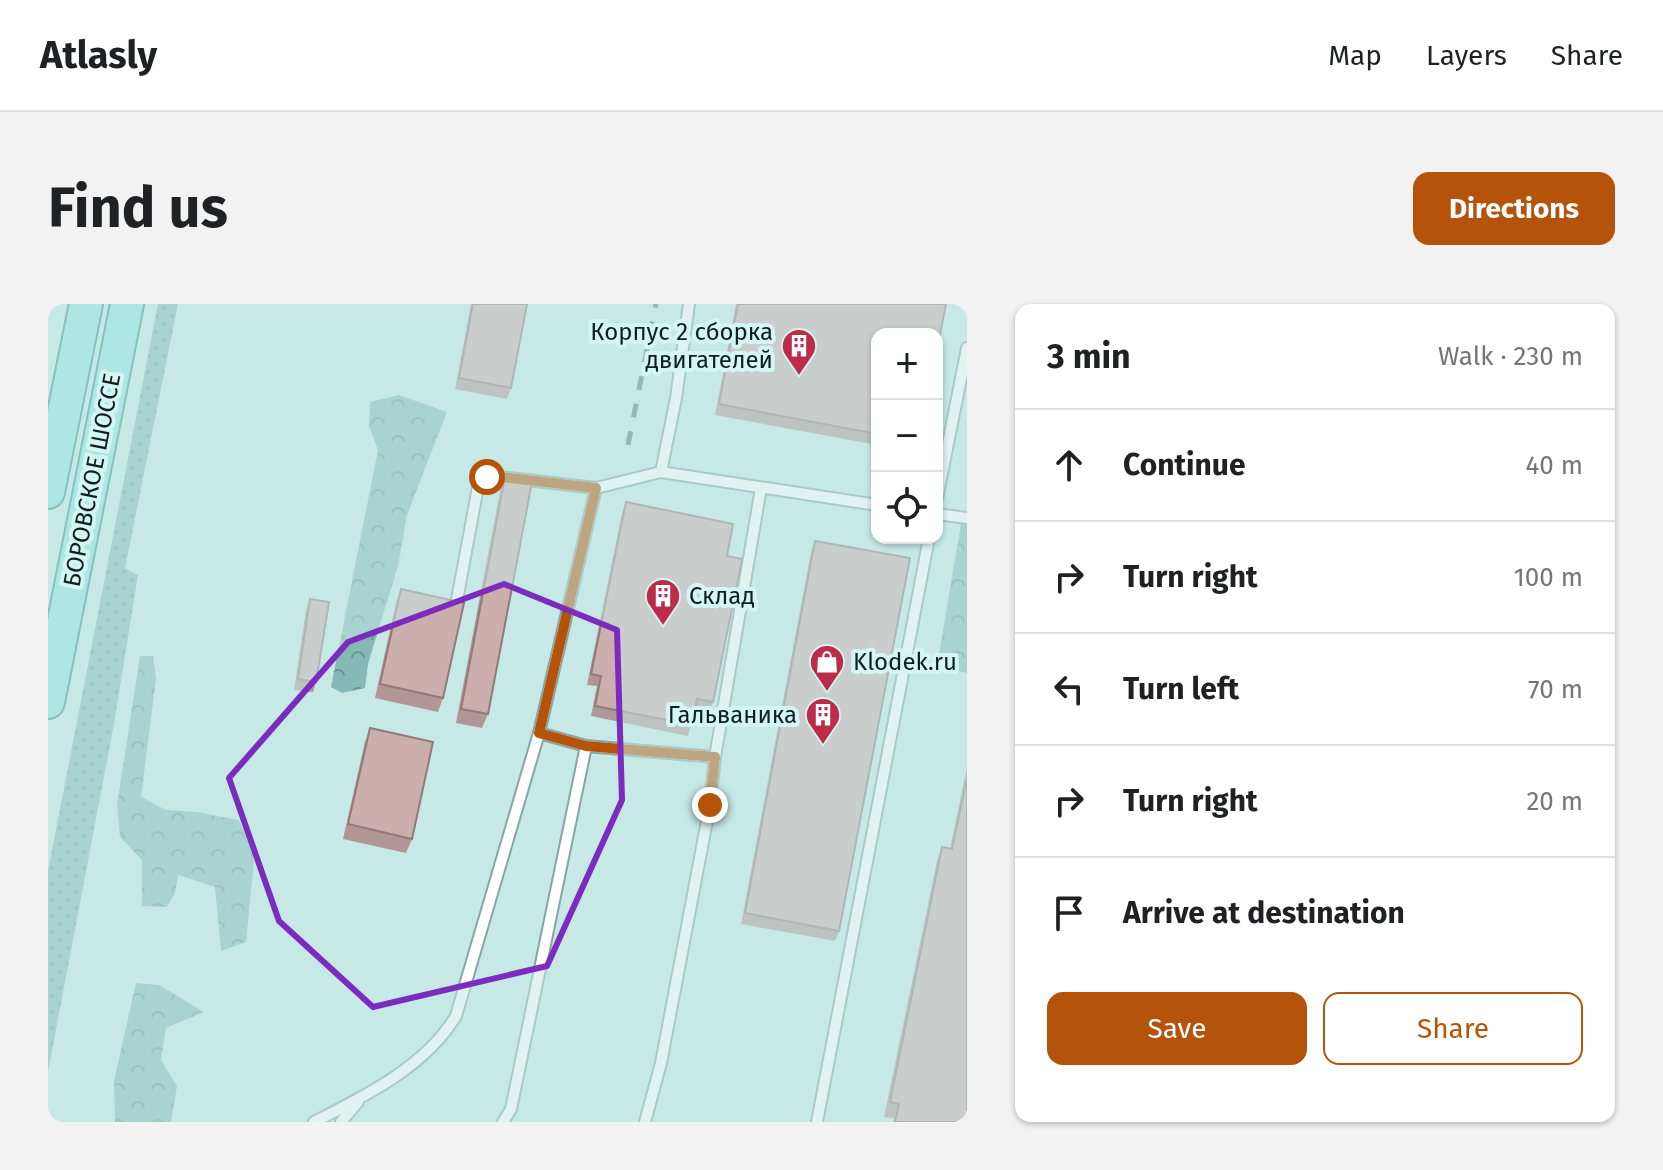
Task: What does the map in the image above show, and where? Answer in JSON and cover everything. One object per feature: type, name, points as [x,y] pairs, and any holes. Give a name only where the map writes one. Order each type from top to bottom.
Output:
[{"type":"main road","name":"БОРОВСКОЕ ШОССЕ","points":[[48,492],[86,304]]},
{"type":"main road","name":"БОРОВСКОЕ ШОССЕ","points":[[48,702],[127,304]]},
{"type":"lane","points":[[661,472],[676,398],[689,304]]},
{"type":"lane","points":[[942,472],[967,348]]},
{"type":"lane","points":[[457,600],[478,487],[484,479],[493,476],[596,488],[661,472],[871,504]]},
{"type":"lane","points":[[314,1122],[362,1097],[426,1053],[444,1035],[456,1016],[539,733],[596,488]]},
{"type":"lane","points":[[645,1122],[661,1063],[705,835],[715,757],[761,488]]},
{"type":"lane","points":[[943,515],[967,518]]},
{"type":"lane","points":[[817,1122],[928,544]]},
{"type":"lane","points":[[539,733],[586,746],[715,757]]},
{"type":"lane","points":[[503,1122],[511,1109],[586,746]]},
{"type":"lane","points":[[341,1122],[362,1097]]},
{"type":"highlighted area","points":[[504,584],[617,630],[622,800],[547,966],[373,1007],[279,921],[229,778],[348,642]]},
{"type":"green space","points":[[158,304],[178,304],[125,568],[138,575],[114,724],[48,1072],[48,871]]},
{"type":"green space","points":[[399,395],[447,412],[407,515],[398,566],[368,664],[365,688],[342,693],[331,687],[378,450],[369,426],[370,402]]},
{"type":"green space","points":[[961,524],[967,525],[967,673],[937,666]]},
{"type":"green space","points":[[140,656],[153,656],[156,679],[141,797],[166,810],[238,820],[255,850],[246,942],[221,951],[215,887],[178,875],[175,893],[167,907],[142,906],[142,860],[120,837],[117,805]]},
{"type":"green space","points":[[136,983],[159,985],[204,1012],[166,1028],[161,1060],[177,1086],[171,1122],[115,1122],[114,1081]]},
{"type":"building","points":[[473,304],[527,304],[511,388],[459,378]]},
{"type":"building","name":"Корпус 2 сборка двигателей","points":[[738,304],[946,304],[941,328],[871,328],[871,433],[719,404]]},
{"type":"building","points":[[505,477],[532,482],[488,714],[461,709]]},
{"type":"building","name":"Склад","points":[[626,502],[733,524],[727,556],[742,559],[713,702],[697,699],[692,725],[595,706],[601,676],[591,674]]},
{"type":"building","name":"Гальваника","points":[[815,541],[910,558],[839,931],[745,913]]},
{"type":"building","points":[[401,589],[464,603],[443,698],[380,684]]},
{"type":"building","points":[[310,599],[329,602],[316,682],[298,679]]},
{"type":"building","points":[[370,728],[433,742],[412,839],[348,824]]},
{"type":"building","points":[[967,778],[967,1122],[895,1122],[899,1104],[890,1102],[942,847],[952,849]]},
{"type":"railway","points":[[628,445],[656,304]]},
{"type":"place","name":"Корпус 2 сборка двигателей","points":[[799,377]]},
{"type":"place","name":"Склад","points":[[663,627]]},
{"type":"place","name":"Klodek.ru","points":[[827,693]]},
{"type":"place","name":"Гальваника","points":[[823,746]]},
{"type":"route","points":[[487,477],[596,488],[539,733],[586,746],[715,757],[710,805]]}]
